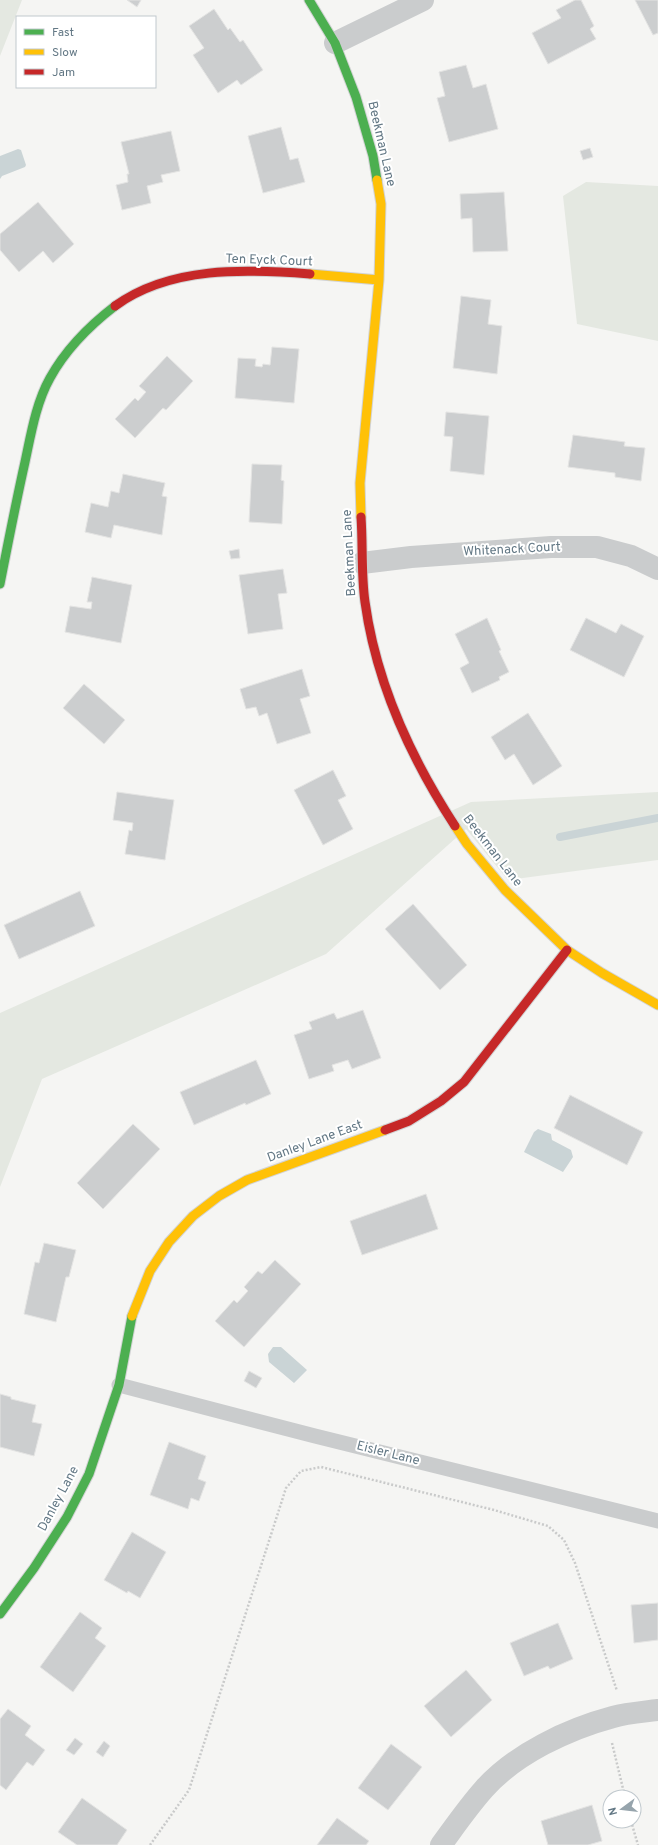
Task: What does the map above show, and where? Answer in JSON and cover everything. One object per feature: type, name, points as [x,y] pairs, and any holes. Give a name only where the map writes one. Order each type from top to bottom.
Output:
[{"type":"street","name":"Beekman Lane","points":[[309,0],[335,43],[356,97],[373,156],[380,204],[379,280],[360,483],[362,563],[365,602],[380,670],[405,738],[436,797],[467,844],[504,890],[566,950],[602,973],[658,1004]]},
{"type":"street","points":[[335,43],[423,0]]},
{"type":"street","name":"Ten Eyck Court","points":[[0,584],[32,427],[42,394],[57,364],[97,320],[124,301],[150,287],[177,279],[216,272],[256,272],[379,280]]},
{"type":"street","name":"Whitenack Court","points":[[362,563],[411,557],[544,547],[597,547],[631,556],[658,569]]},
{"type":"street","name":"Danley Lane East","points":[[119,1385],[134,1311],[150,1271],[169,1242],[192,1216],[219,1196],[247,1180],[409,1121],[441,1101],[464,1082],[566,950]]},
{"type":"street","name":"Danley Lane","points":[[0,1614],[34,1568],[67,1517],[89,1474],[119,1385]]},
{"type":"street","points":[[441,1845],[485,1788],[515,1762],[548,1742],[577,1728],[614,1716],[658,1710]]},
{"type":"lane","name":"Eisler Lane","points":[[119,1385],[315,1436],[658,1521]]},
{"type":"path","points":[[150,1845],[189,1790],[226,1677],[261,1560],[286,1488],[301,1472],[321,1467],[494,1510],[548,1526],[564,1540],[575,1563],[619,1696]]},
{"type":"path","points":[[611,1737],[623,1789]]},
{"type":"path","points":[[634,1829],[638,1845]]},
{"type":"shaded area","points":[[0,0],[22,0],[0,56]]},
{"type":"shaded area","points":[[18,149],[21,150],[26,165],[25,167],[2,176],[0,179],[0,156]]},
{"type":"shaded area","points":[[586,182],[658,186],[658,341],[577,324],[563,196]]},
{"type":"shaded area","points":[[658,792],[658,860],[508,880],[466,829],[326,954],[42,1079],[0,1187],[0,1013],[471,802]]},
{"type":"shaded area","points":[[538,1129],[551,1134],[552,1140],[571,1150],[573,1157],[563,1172],[524,1152],[534,1132]]},
{"type":"shaded area","points":[[273,1347],[281,1347],[307,1370],[294,1383],[269,1362],[268,1354]]},
{"type":"building","points":[[127,0],[141,0],[137,7]]},
{"type":"building","points":[[575,0],[581,0],[594,26],[590,29],[596,39],[548,64],[532,33],[561,18],[556,10]]},
{"type":"building","points":[[635,0],[658,0],[658,33],[653,35]]},
{"type":"building","points":[[214,9],[228,30],[230,28],[240,42],[243,40],[263,70],[241,85],[237,80],[218,93],[193,55],[204,48],[189,26]]},
{"type":"building","points":[[466,65],[473,88],[486,84],[498,129],[449,142],[437,98],[445,96],[439,72]]},
{"type":"building","points":[[281,127],[290,160],[298,158],[305,182],[263,193],[248,136]]},
{"type":"building","points":[[171,131],[180,171],[161,175],[163,182],[147,186],[151,203],[122,210],[116,185],[128,182],[127,174],[129,174],[121,142]]},
{"type":"building","points":[[590,148],[593,157],[583,160],[580,151]]},
{"type":"building","points":[[504,192],[508,251],[473,252],[472,218],[461,219],[460,194]]},
{"type":"building","points":[[38,202],[74,244],[53,263],[43,251],[19,272],[0,250],[0,234]]},
{"type":"building","points":[[461,296],[491,300],[488,324],[502,326],[497,374],[453,368]]},
{"type":"building","points":[[272,347],[299,349],[294,403],[235,398],[238,358],[256,359],[255,366],[262,367],[263,364],[270,365]]},
{"type":"building","points":[[167,356],[193,381],[166,410],[163,408],[135,438],[115,419],[135,398],[138,401],[146,392],[139,386]]},
{"type":"building","points":[[446,412],[489,416],[484,475],[450,471],[453,437],[444,436]]},
{"type":"building","points":[[573,435],[625,442],[624,446],[645,448],[641,481],[615,477],[615,473],[568,467]]},
{"type":"building","points":[[252,464],[282,465],[281,480],[284,481],[282,524],[249,522]]},
{"type":"building","points":[[123,474],[165,483],[162,496],[167,497],[162,535],[114,525],[111,538],[85,532],[91,503],[108,507],[111,491],[119,493]]},
{"type":"building","points":[[239,549],[240,558],[231,559],[229,551]]},
{"type":"building","points":[[283,569],[287,593],[278,594],[283,629],[248,634],[239,575]]},
{"type":"building","points":[[92,577],[132,585],[121,643],[65,632],[70,606],[91,609],[92,602],[87,602]]},
{"type":"building","points":[[487,618],[501,650],[499,651],[509,672],[499,677],[500,680],[472,693],[460,668],[469,663],[455,634]]},
{"type":"building","points":[[586,618],[616,633],[621,624],[644,636],[624,677],[570,650]]},
{"type":"building","points":[[302,669],[310,696],[300,699],[311,733],[277,744],[267,713],[259,716],[256,707],[246,709],[240,689]]},
{"type":"building","points":[[84,684],[125,720],[104,744],[63,708]]},
{"type":"building","points":[[528,713],[562,766],[533,785],[514,754],[505,760],[491,737]]},
{"type":"building","points":[[333,770],[346,796],[338,800],[353,829],[323,845],[294,790]]},
{"type":"building","points":[[117,792],[174,800],[165,860],[125,854],[129,830],[132,831],[133,823],[113,820]]},
{"type":"building","points":[[80,891],[95,926],[19,959],[4,925]]},
{"type":"building","points":[[413,904],[467,965],[440,990],[385,929]]},
{"type":"building","points":[[363,1010],[381,1058],[352,1069],[348,1060],[332,1065],[334,1071],[309,1079],[294,1035],[312,1029],[309,1022],[334,1013],[337,1019]]},
{"type":"building","points":[[256,1060],[271,1094],[246,1105],[245,1103],[194,1125],[180,1092]]},
{"type":"building","points":[[570,1095],[643,1132],[627,1165],[554,1128]]},
{"type":"building","points":[[133,1124],[160,1149],[103,1209],[77,1183]]},
{"type":"building","points":[[426,1194],[438,1229],[362,1255],[350,1221]]},
{"type":"building","points":[[44,1243],[76,1250],[69,1277],[66,1277],[56,1322],[24,1314],[35,1262],[39,1263]]},
{"type":"building","points":[[275,1260],[301,1284],[244,1347],[215,1321],[234,1300],[237,1303],[248,1291],[244,1287],[258,1271],[262,1274]]},
{"type":"building","points":[[249,1371],[262,1378],[256,1388],[244,1381]]},
{"type":"building","points":[[0,1394],[11,1397],[11,1399],[36,1405],[32,1422],[42,1424],[34,1456],[0,1447]]},
{"type":"building","points":[[169,1442],[206,1456],[198,1479],[206,1482],[199,1501],[191,1498],[188,1509],[150,1495]]},
{"type":"building","points":[[132,1532],[166,1552],[140,1598],[128,1591],[127,1593],[104,1580]]},
{"type":"building","points":[[658,1603],[658,1640],[634,1643],[631,1605]]},
{"type":"building","points":[[80,1612],[102,1628],[95,1638],[106,1646],[73,1692],[40,1667]]},
{"type":"building","points":[[558,1623],[573,1659],[550,1669],[548,1666],[524,1676],[510,1643]]},
{"type":"building","points":[[466,1670],[492,1700],[451,1737],[424,1706]]},
{"type":"building","points":[[8,1709],[31,1726],[25,1735],[45,1750],[33,1766],[27,1762],[6,1790],[0,1785],[0,1719]]},
{"type":"building","points":[[75,1738],[83,1744],[74,1755],[66,1750]]},
{"type":"building","points":[[104,1741],[110,1746],[103,1757],[96,1752]]},
{"type":"building","points":[[391,1744],[422,1767],[388,1810],[358,1788]]},
{"type":"building","points":[[82,1798],[127,1830],[117,1845],[77,1845],[58,1832]]},
{"type":"building","points":[[592,1805],[602,1841],[588,1845],[548,1845],[541,1821]]},
{"type":"building","points":[[337,1818],[369,1841],[366,1845],[317,1845]]},
{"type":"waterway","points":[[560,837],[658,818]]},
{"type":"traffic: fast","points":[[309,0],[335,43],[356,97],[373,156],[377,180]]},
{"type":"traffic: fast","points":[[0,584],[32,430],[45,388],[63,357],[87,330],[115,306]]},
{"type":"traffic: fast","points":[[0,1614],[34,1568],[67,1517],[89,1474],[119,1385],[132,1316]]},
{"type":"traffic: slow","points":[[361,517],[360,483],[379,280],[381,204],[377,180]]},
{"type":"traffic: slow","points":[[310,274],[379,280]]},
{"type":"traffic: slow","points":[[455,826],[467,844],[505,890],[567,950],[602,973],[658,1005]]},
{"type":"traffic: slow","points":[[132,1316],[150,1271],[169,1242],[193,1216],[219,1196],[247,1180],[385,1130]]},
{"type":"traffic: jam","points":[[115,306],[137,293],[160,283],[184,277],[234,271],[310,274]]},
{"type":"traffic: jam","points":[[361,517],[365,602],[370,632],[387,691],[398,719],[424,774],[455,826]]},
{"type":"traffic: jam","points":[[385,1130],[409,1121],[441,1101],[464,1082],[567,950]]}]
